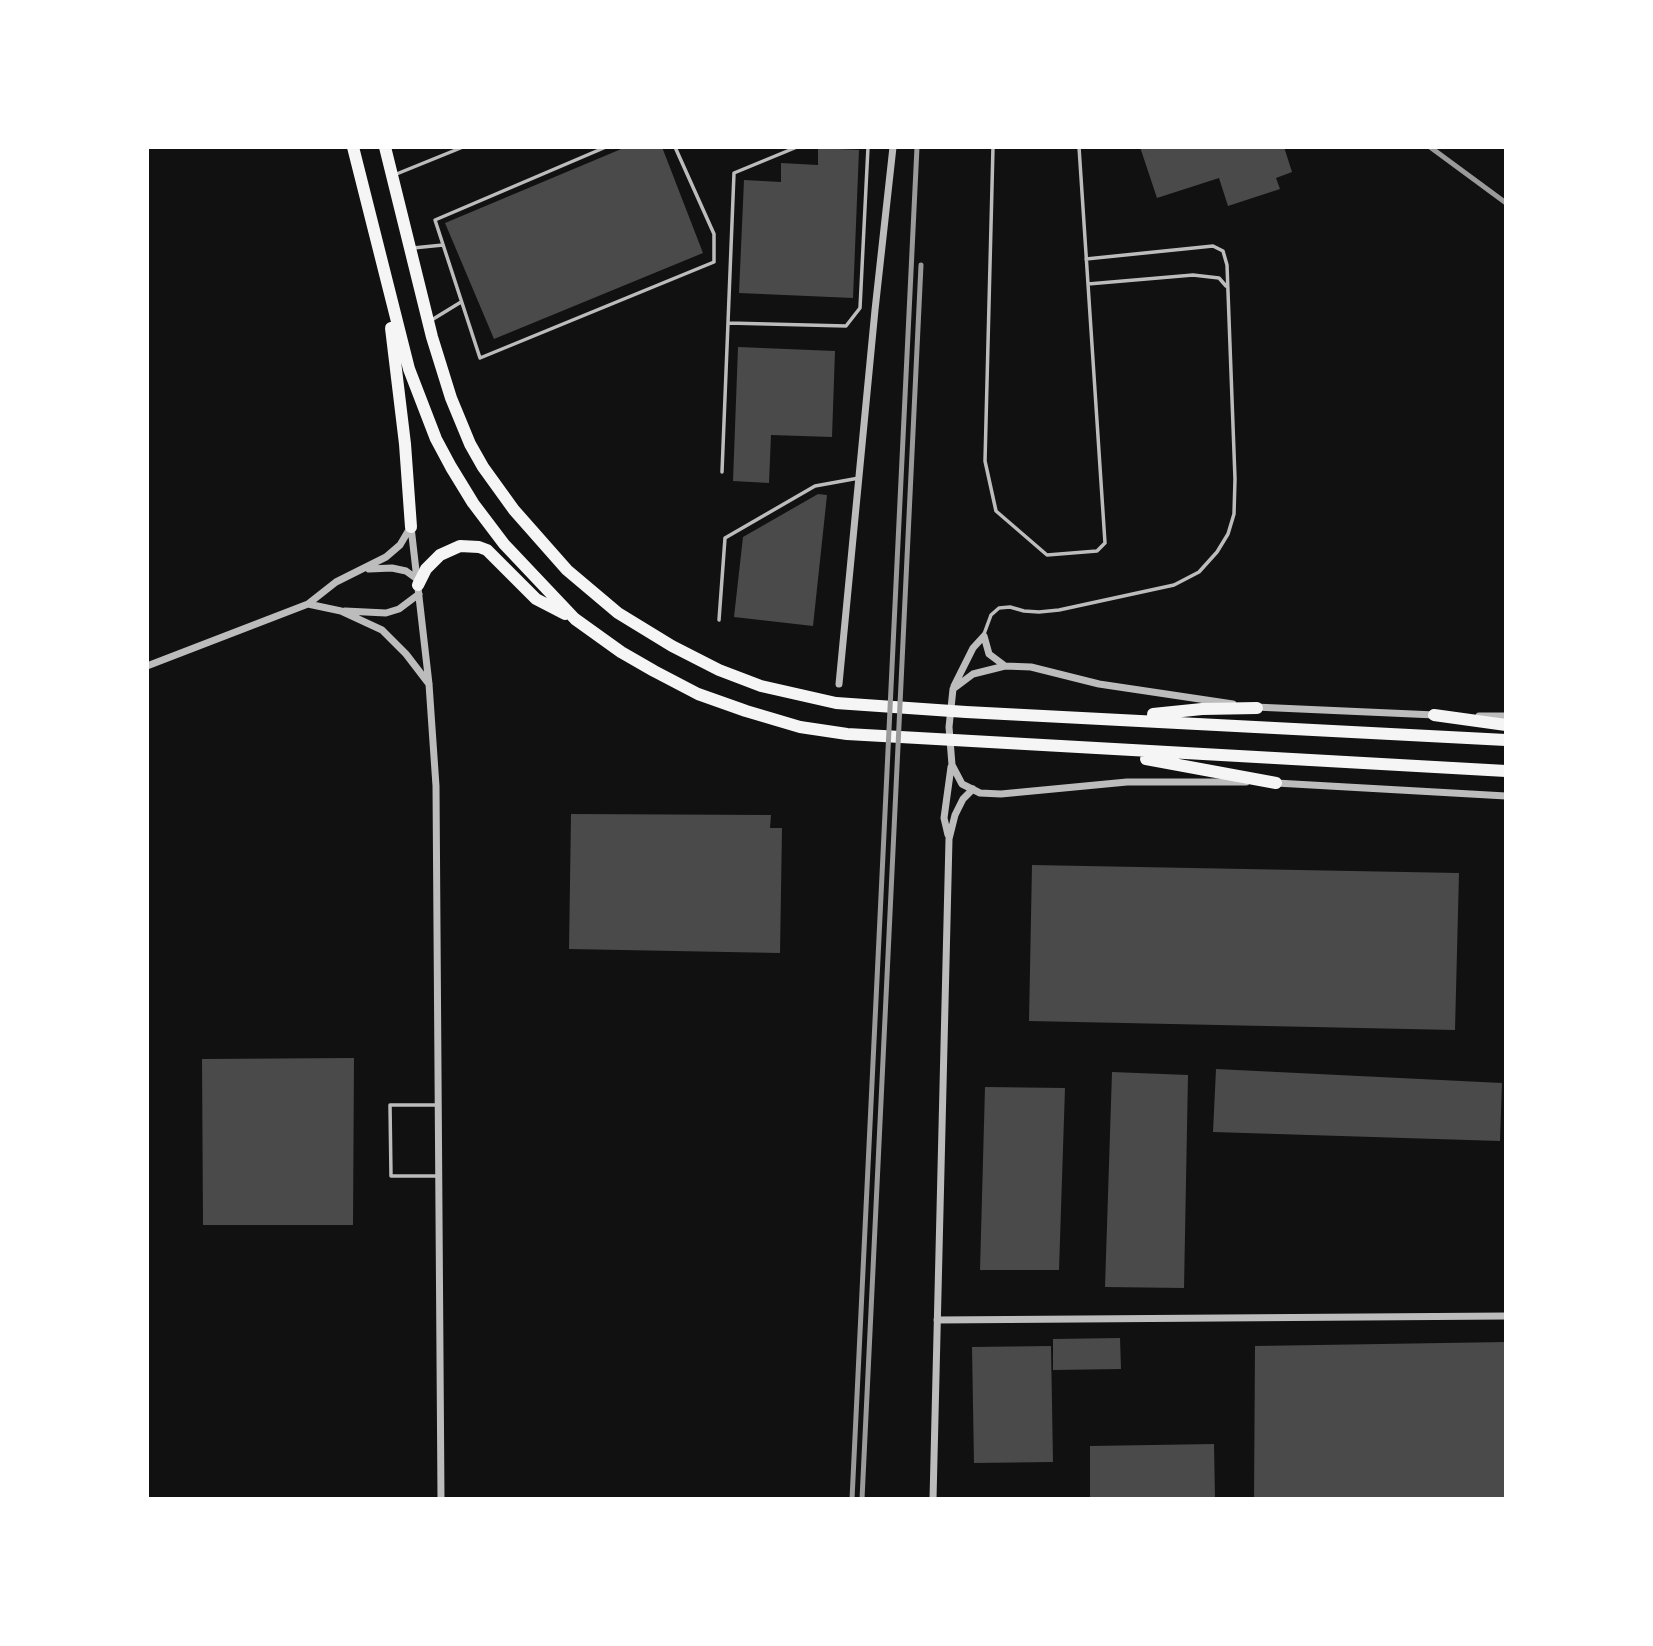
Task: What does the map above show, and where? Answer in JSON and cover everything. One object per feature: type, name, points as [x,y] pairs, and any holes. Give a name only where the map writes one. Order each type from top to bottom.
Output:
[{"type":"highway","points":[[354,147],[409,369],[436,439],[473,503],[504,544],[575,619]]},
{"type":"highway","points":[[385,147],[428,322],[451,398],[470,444],[483,467],[514,510],[567,570],[618,613],[672,646],[719,670],[761,686],[848,704],[1506,740]]},
{"type":"highway","points":[[386,282],[405,444],[411,527]]},
{"type":"highway","points":[[418,586],[426,569],[440,555],[460,546],[479,547],[497,560],[536,599],[575,619],[621,652],[698,694],[800,727],[876,737],[965,743],[1506,771]]},
{"type":"highway","points":[[1118,718],[1202,709],[1257,708]]},
{"type":"highway","points":[[1434,715],[1506,725]]},
{"type":"highway","points":[[1087,748],[1276,783]]},
{"type":"street","points":[[839,684],[893,147]]},
{"type":"street","points":[[147,666],[308,604],[336,582],[386,557],[400,545],[411,527]]},
{"type":"street","points":[[411,527],[429,684],[436,786],[441,1499]]},
{"type":"street","points":[[365,569],[392,568],[406,571],[418,586]]},
{"type":"street","points":[[341,611],[386,613],[399,609],[418,586]]},
{"type":"street","points":[[308,604],[341,611],[382,630],[406,654],[429,684]]},
{"type":"street","points":[[949,839],[944,817],[952,765],[949,727],[953,689],[972,648],[984,636],[989,654],[1005,666]]},
{"type":"street","points":[[953,689],[973,674],[1005,666],[1031,667],[1126,689],[1257,708],[1506,716]]},
{"type":"street","points":[[952,765],[962,784],[980,793],[1001,794],[1127,782],[1199,781],[1506,796]]},
{"type":"street","points":[[933,1499],[949,839],[955,815],[963,799],[973,789]]},
{"type":"street","points":[[937,1320],[1506,1316]]},
{"type":"lane","points":[[392,176],[463,147]]},
{"type":"lane","points":[[606,147],[435,220],[480,358],[714,262],[714,234],[675,147]]},
{"type":"lane","points":[[722,472],[734,173],[797,147]]},
{"type":"lane","points":[[728,323],[846,326],[860,308],[868,147]]},
{"type":"lane","points":[[993,147],[985,461],[996,511],[1046,555],[1097,551],[1105,543],[1079,147]]},
{"type":"lane","points":[[410,248],[443,245]]},
{"type":"lane","points":[[984,636],[991,615],[999,608],[1010,607],[1024,611],[1059,610],[1174,585],[1199,572],[1217,552],[1228,534],[1234,514],[1227,265],[1223,251],[1213,246],[1086,259]]},
{"type":"lane","points":[[1088,284],[1193,275],[1219,278],[1227,287]]},
{"type":"lane","points":[[428,322],[461,302]]},
{"type":"lane","points":[[719,620],[725,538],[815,486],[859,478]]},
{"type":"lane","points":[[439,1105],[390,1105],[391,1176],[439,1176]]},
{"type":"building","points":[[626,147],[662,147],[703,253],[494,339],[445,223]]},
{"type":"building","points":[[1140,147],[1284,147],[1292,172],[1276,178],[1280,189],[1228,206],[1219,178],[1157,198]]},
{"type":"building","points":[[818,148],[859,150],[853,298],[739,293],[744,180],[781,182],[781,163],[818,165]]},
{"type":"building","points":[[738,347],[835,351],[832,437],[771,435],[769,483],[733,481]]},
{"type":"building","points":[[818,494],[827,495],[813,626],[734,617],[743,537]]},
{"type":"building","points":[[571,814],[771,815],[770,828],[782,828],[780,953],[569,949]]},
{"type":"building","points":[[1032,865],[1459,873],[1455,1030],[1029,1021]]},
{"type":"building","points":[[354,1058],[353,1225],[203,1225],[202,1059]]},
{"type":"building","points":[[1216,1069],[1502,1083],[1500,1141],[1213,1132]]},
{"type":"building","points":[[1112,1072],[1188,1075],[1184,1288],[1105,1287]]},
{"type":"building","points":[[985,1087],[1065,1088],[1059,1270],[980,1270]]},
{"type":"building","points":[[1120,1338],[1121,1369],[1053,1370],[1053,1339]]},
{"type":"building","points":[[1506,1342],[1506,1499],[1254,1499],[1255,1346]]},
{"type":"building","points":[[1051,1346],[1053,1462],[974,1463],[972,1347]]},
{"type":"building","points":[[1214,1444],[1215,1499],[1090,1499],[1090,1446]]},
{"type":"railway","points":[[852,1499],[917,147]]},
{"type":"railway","points":[[1430,147],[1506,203]]},
{"type":"railway","points":[[862,1499],[921,265]]}]
